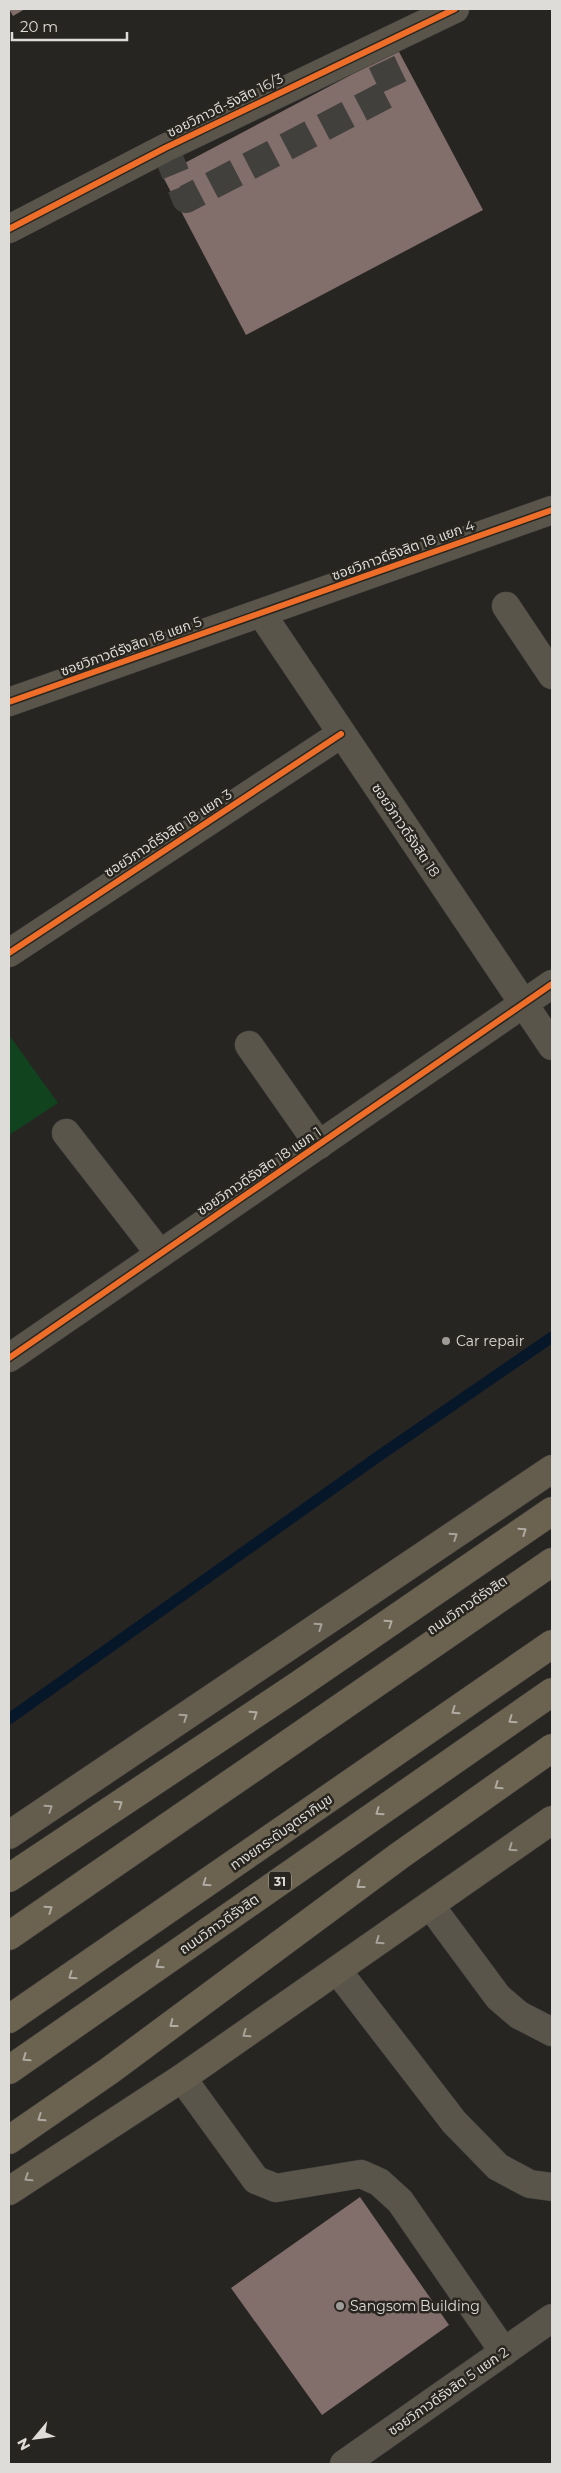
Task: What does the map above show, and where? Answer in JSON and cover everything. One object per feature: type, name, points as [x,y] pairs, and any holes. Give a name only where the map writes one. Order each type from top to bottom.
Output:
[{"type":"highway","points":[[9,1878],[297,1686],[552,1511]]},
{"type":"highway","name":"ถนนวิภาวดีรังสิต","points":[[9,1914],[552,1548]]},
{"type":"highway","points":[[9,1936],[552,1562]]},
{"type":"highway","name":"ทางยกระดับอุตราภิมุข","points":[[9,2019],[552,1644]]},
{"type":"highway","name":"ถนนวิภาวดีรังสิต","points":[[9,2070],[552,1692]]},
{"type":"highway","points":[[9,2140],[109,2071],[399,1856],[552,1748]]},
{"type":"main road","points":[[9,1835],[552,1470]]},
{"type":"main road","points":[[9,2190],[182,2078],[552,1820]]},
{"type":"street","name":"ซอยวิภาวดี-รังสิต 16/3","points":[[9,229],[165,148],[455,9]]},
{"type":"street","name":"ซอยวิภาวดีรังสิต 18 แยก 4","points":[[261,613],[552,510]]},
{"type":"street","points":[[506,606],[552,675]]},
{"type":"street","name":"ซอยวิภาวดีรังสิต 18 แยก 5","points":[[9,702],[261,613]]},
{"type":"street","name":"ซอยวิภาวดีรังสิต 18","points":[[261,613],[552,1046]]},
{"type":"street","name":"ซอยวิภาวดีรังสิต 18 แยก 3","points":[[9,953],[341,734]]},
{"type":"street","name":"ซอยวิภาวดีรังสิต 18 แยก 1","points":[[9,1358],[552,984]]},
{"type":"street","points":[[248,1045],[319,1144]]},
{"type":"street","points":[[66,1133],[160,1254]]},
{"type":"street","points":[[430,1905],[498,1997],[519,2016],[552,2032]]},
{"type":"street","points":[[337,1970],[454,2122],[498,2167],[530,2184],[552,2187]]},
{"type":"street","points":[[182,2078],[256,2180],[276,2188],[362,2174],[379,2182],[400,2200],[504,2352]]},
{"type":"street","name":"ซอยวิภาวดีรังสิต 5 แยก 2","points":[[344,2464],[552,2318]]},
{"type":"green space","points":[[9,1035],[58,1103],[9,1135]]},
{"type":"building","points":[[9,9],[25,9],[13,16]]},
{"type":"building","points":[[398,50],[483,210],[246,335],[162,175]]},
{"type":"building","name":"Sangsom Building","points":[[360,2197],[449,2325],[322,2415],[231,2288]]},
{"type":"waterway","points":[[9,1719],[376,1458],[552,1337]]},
{"type":"tunnel","points":[[165,148],[186,199],[395,90],[374,46]]},
{"type":"cycle path","points":[[9,229],[165,148],[455,9]]},
{"type":"cycle path","points":[[9,702],[552,510]]},
{"type":"cycle path","points":[[9,953],[341,734]]},
{"type":"cycle path","points":[[9,1358],[552,984]]},
{"type":"place","name":"Car repair","points":[[446,1341]]},
{"type":"place","name":"Sangsom Building","points":[[340,2306]]}]
